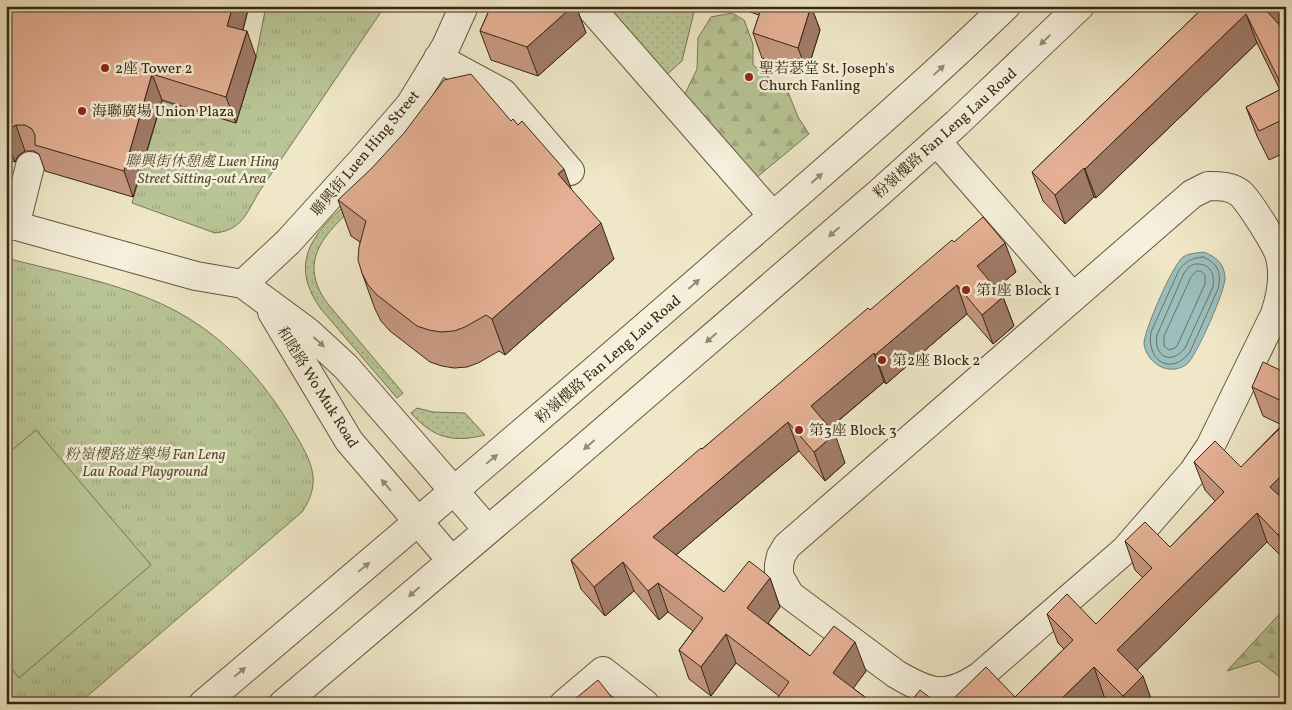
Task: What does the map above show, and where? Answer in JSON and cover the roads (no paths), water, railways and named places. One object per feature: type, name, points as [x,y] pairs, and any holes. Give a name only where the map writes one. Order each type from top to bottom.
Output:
[{"type":"street","name":"聯興街 Luen Hing Street","points":[[243,284],[288,242],[410,105],[446,46],[464,6]]},
{"type":"street","points":[[589,6],[774,216]]},
{"type":"street","name":"粉嶺樓路 Fan Leng Lau Road","points":[[203,704],[774,216],[907,100],[1006,6]]},
{"type":"street","name":"粉嶺樓路 Fan Leng Lau Road","points":[[283,704],[568,462],[937,142],[1080,6]]},
{"type":"street","points":[[438,58],[503,93],[570,171]]},
{"type":"street","points":[[937,142],[1073,297]]},
{"type":"street","points":[[11,224],[30,166]]},
{"type":"street","points":[[1208,186],[1225,186],[1241,194],[1274,242],[1280,257],[1282,272],[1281,293],[1275,314],[1210,447],[1193,472],[1125,550],[980,676],[954,690],[941,692],[912,684],[790,595],[779,576],[781,556],[787,546],[1073,297],[1192,194],[1208,186]]},
{"type":"street","name":"和睦路 Wo Muk Road","points":[[11,224],[196,276],[243,284],[308,332],[346,367],[488,530]]},
{"type":"street","name":"和睦路 Wo Muk Road","points":[[266,302],[349,441],[451,560]]},
{"type":"street","points":[[564,704],[603,671],[645,704]]},
{"type":"water","points":[[1204,252],[1216,258],[1223,268],[1225,277],[1221,294],[1204,336],[1191,359],[1180,368],[1167,369],[1154,363],[1146,351],[1144,344],[1148,327],[1178,262],[1183,257],[1193,253]]},
{"type":"place","name":"2座 Tower 2","points":[[105,68]]},
{"type":"place","name":"聖若瑟堂 St. Joseph's Church Fanling","points":[[749,77]]},
{"type":"place","name":"海聯廣場 Union Plaza","points":[[82,111]]},
{"type":"place","name":"第1座 Block 1","points":[[966,290]]},
{"type":"place","name":"第2座 Block 2","points":[[882,360]]},
{"type":"place","name":"第3座 Block 3","points":[[799,430]]},
{"type":"park label","name":"聯興街休憩處 Luen Hing Street Sitting-out Area","points":[[202,170]]},
{"type":"park label","name":"粉嶺樓路遊樂場 Fan Leng Lau Road Playground","points":[[145,462]]}]
